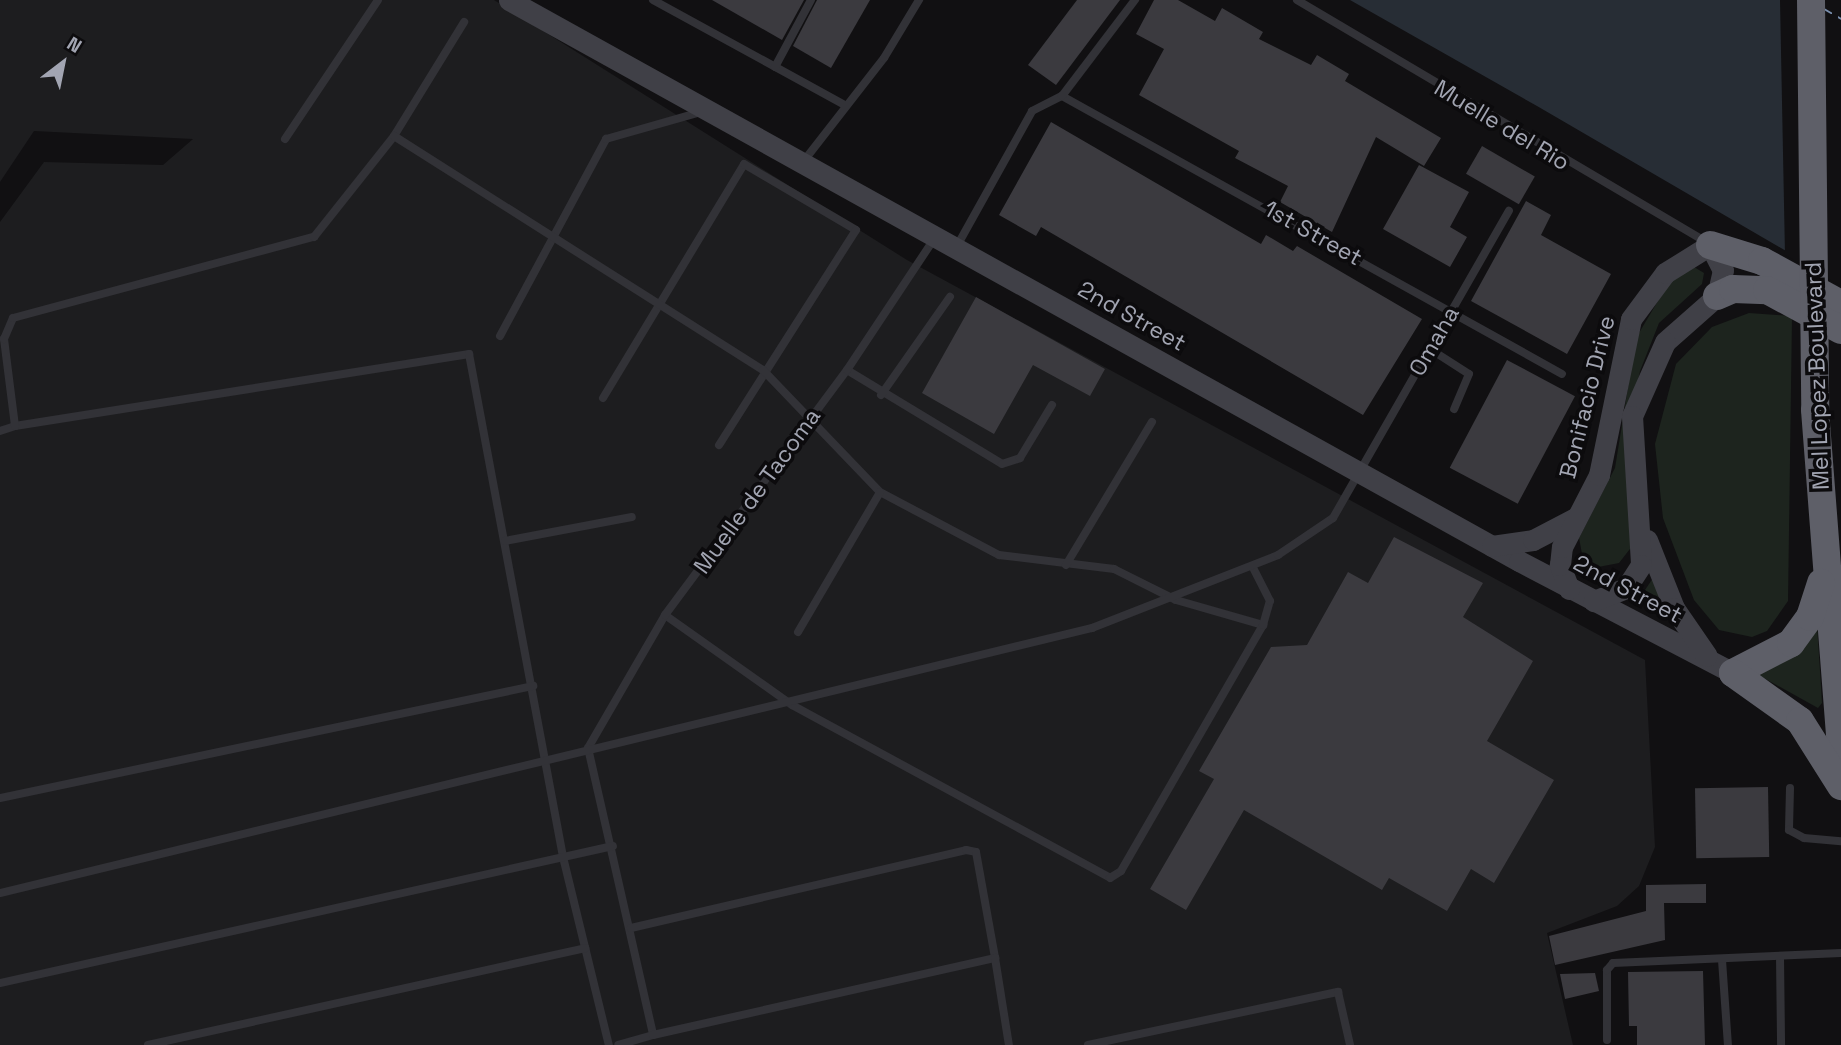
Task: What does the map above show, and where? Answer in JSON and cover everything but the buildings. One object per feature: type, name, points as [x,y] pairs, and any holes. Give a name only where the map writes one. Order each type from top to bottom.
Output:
[{"type":"highway","name":"Mel Lopez Boulevard","points":[[1811,0],[1815,410],[1824,556],[1841,751]]},
{"type":"highway","points":[[1710,244],[1762,261],[1841,304]]},
{"type":"highway","points":[[1717,296],[1734,289],[1767,290],[1841,330]]},
{"type":"highway","points":[[1725,669],[1774,656],[1804,627],[1817,597],[1824,556]]},
{"type":"highway","points":[[1725,669],[1800,721],[1841,786]]},
{"type":"street","name":"2nd Street","points":[[509,0],[709,111],[800,166],[1569,589],[1725,669]]},
{"type":"street","points":[[1710,244],[1723,270],[1717,296],[1665,342],[1636,399],[1629,451],[1644,530],[1674,608],[1725,669]]},
{"type":"street","name":"Bonifacio Drive","points":[[1569,589],[1561,555],[1576,517],[1598,475],[1622,345],[1637,307],[1665,273],[1710,244]]},
{"type":"street","points":[[1492,546],[1533,540],[1576,517]]},
{"type":"street","points":[[1593,601],[1631,582],[1641,565],[1644,530]]},
{"type":"lane","points":[[285,139],[378,0]]},
{"type":"lane","points":[[653,0],[843,104]]},
{"type":"lane","points":[[775,67],[811,0]]},
{"type":"lane","points":[[800,166],[843,104],[884,58],[919,0]]},
{"type":"lane","points":[[955,250],[1032,111],[1062,96],[1135,0]]},
{"type":"lane","name":"Muelle del Rio","points":[[1297,0],[1710,244]]},
{"type":"lane","points":[[15,426],[4,340],[13,318],[314,237],[394,136],[464,22]]},
{"type":"lane","name":"1st Street","points":[[1062,96],[1453,309],[1562,374]]},
{"type":"lane","points":[[500,336],[606,139],[709,111]]},
{"type":"lane","points":[[394,136],[555,235],[764,370],[880,492],[999,555],[1114,569],[1176,600],[1264,625]]},
{"type":"lane","points":[[603,398],[740,165],[856,228],[719,444]]},
{"type":"lane","name":"Omaha","points":[[0,894],[547,765],[587,748],[792,705],[1176,600],[1252,566],[1333,518],[1509,211]]},
{"type":"lane","name":"Muelle de Tacoma","points":[[587,748],[665,615],[847,370],[934,239]]},
{"type":"lane","points":[[881,395],[950,297]]},
{"type":"lane","points":[[1430,349],[1469,374],[1454,409]]},
{"type":"lane","points":[[0,431],[15,426],[469,354],[564,857],[609,1045]]},
{"type":"lane","points":[[847,370],[881,395],[1002,464],[1020,458],[1052,405]]},
{"type":"lane","points":[[1066,565],[1152,422]]},
{"type":"lane","points":[[798,632],[880,492]]},
{"type":"lane","points":[[505,541],[632,517]]},
{"type":"lane","points":[[665,615],[792,705],[1110,878],[1121,871],[1264,625],[1270,601],[1252,566]]},
{"type":"lane","points":[[0,798],[533,686]]},
{"type":"lane","points":[[587,748],[613,846],[653,1035]]},
{"type":"lane","points":[[1790,788],[1789,830],[1804,838],[1841,841]]},
{"type":"lane","points":[[0,983],[613,846]]},
{"type":"lane","points":[[631,928],[965,850],[976,852],[1009,1045]]},
{"type":"lane","points":[[148,1045],[585,948]]},
{"type":"lane","points":[[1607,1040],[1607,970],[1613,962],[1722,960],[1841,953]]},
{"type":"lane","points":[[1780,957],[1781,1045]]},
{"type":"lane","points":[[618,1045],[995,958]]},
{"type":"lane","points":[[1722,960],[1728,1045]]},
{"type":"lane","points":[[1088,1045],[1338,992],[1350,1045]]},
{"type":"shaded area","points":[[0,0],[494,0],[907,260],[1645,660],[1655,847],[1639,886],[1617,906],[1547,933],[1573,1045],[0,1045],[0,222],[44,162],[163,165],[193,139],[34,131],[0,182]]},
{"type":"shaded area","points":[[1350,0],[1841,0],[1841,283],[1537,106]]},
{"type":"shaded area","points":[[1694,267],[1704,273],[1702,284],[1659,323],[1640,371],[1631,416],[1633,545],[1619,563],[1593,568],[1583,559],[1579,538],[1615,468],[1636,338],[1668,284]]},
{"type":"shaded area","points":[[1749,313],[1792,316],[1788,601],[1767,631],[1752,637],[1719,630],[1694,600],[1663,518],[1655,444],[1676,364],[1712,327]]},
{"type":"shaded area","points":[[1653,578],[1672,614],[1641,596]]},
{"type":"shaded area","points":[[1817,624],[1822,703],[1818,708],[1753,672]]},
{"type":"pier","points":[[1780,0],[1841,0],[1841,286],[1785,255]]},
{"type":"ferry route","points":[[1824,9],[1841,19]]}]
